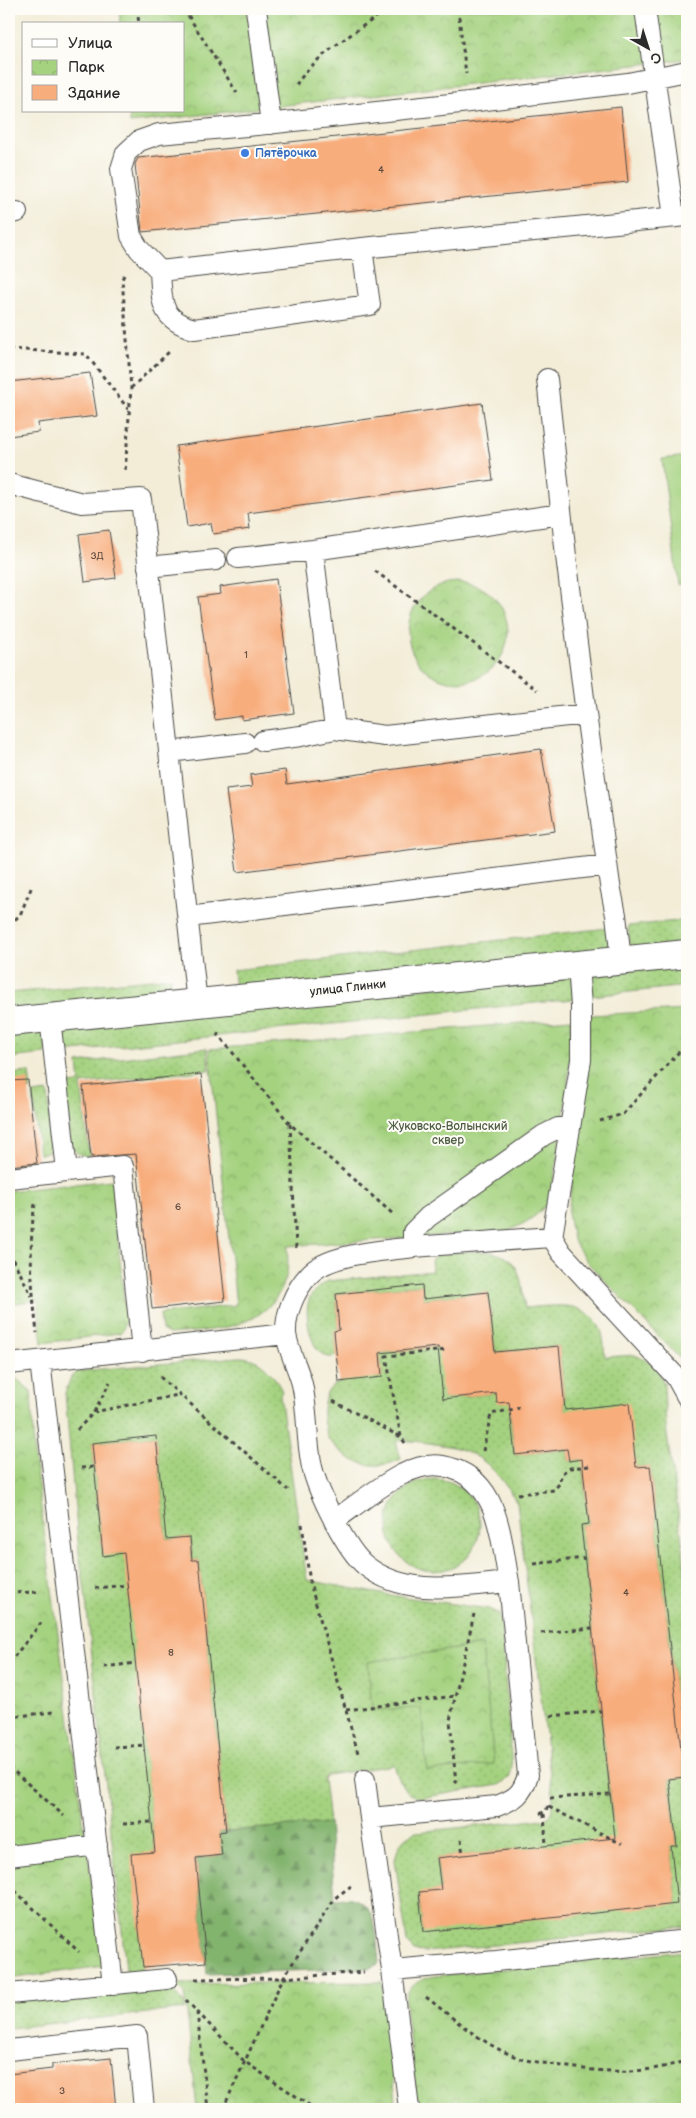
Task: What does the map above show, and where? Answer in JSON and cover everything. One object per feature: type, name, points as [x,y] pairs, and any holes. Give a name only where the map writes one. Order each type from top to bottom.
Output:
[{"type":"street","name":"улица Глинки","points":[[9,1022],[687,954]]},
{"type":"lane","points":[[256,9],[264,124]]},
{"type":"lane","points":[[160,271],[362,248],[680,216],[654,77],[645,9]]},
{"type":"lane","points":[[362,248],[370,305],[194,329],[178,324],[167,313],[162,298],[160,271],[131,236],[121,169],[126,153],[139,141],[159,134],[469,102],[628,83],[687,71]]},
{"type":"lane","points":[[547,379],[579,715],[616,915],[620,960]]},
{"type":"lane","points":[[9,484],[82,503],[141,498],[197,1003]]},
{"type":"lane","points":[[238,558],[313,550],[561,514]]},
{"type":"lane","points":[[313,550],[335,729]]},
{"type":"lane","points":[[148,568],[216,560]]},
{"type":"lane","points":[[169,752],[301,736],[335,729],[385,736],[579,715]]},
{"type":"lane","points":[[188,917],[607,865]]},
{"type":"lane","points":[[578,965],[581,1006],[581,1060],[552,1237],[561,1252],[676,1376],[687,1396]]},
{"type":"lane","points":[[50,1018],[67,1171]]},
{"type":"lane","points":[[413,1247],[413,1232],[428,1217],[544,1135],[558,1128],[570,1128]]},
{"type":"lane","points":[[9,1178],[123,1166],[142,1351]]},
{"type":"lane","points":[[509,1582],[436,1588],[400,1584],[366,1566],[347,1544],[334,1521],[312,1468],[302,1385],[286,1334],[287,1317],[296,1292],[310,1273],[339,1257],[413,1247],[552,1237]]},
{"type":"lane","points":[[9,1364],[286,1334]]},
{"type":"lane","points":[[40,1361],[113,1984]]},
{"type":"lane","points":[[334,1521],[402,1474],[422,1466],[444,1465],[464,1472],[480,1485],[491,1502],[498,1524],[509,1582],[528,1775],[524,1789],[512,1800],[496,1806],[370,1818]]},
{"type":"lane","points":[[365,1780],[370,1818],[400,1969],[409,2109]]},
{"type":"lane","points":[[9,1856],[97,1844]]},
{"type":"lane","points":[[400,1969],[496,1961],[687,1940]]},
{"type":"lane","points":[[9,1994],[167,1979]]},
{"type":"lane","points":[[9,2050],[137,2036],[144,2109]]},
{"type":"path","points":[[137,9],[139,22]]},
{"type":"path","points":[[184,9],[264,124],[301,78],[326,54],[387,9]]},
{"type":"path","points":[[458,9],[469,102]]},
{"type":"path","points":[[123,500],[131,388],[122,279],[139,248]]},
{"type":"path","points":[[131,388],[194,329]]},
{"type":"path","points":[[9,349],[86,354],[128,410]]},
{"type":"path","points":[[341,546],[579,715]]},
{"type":"path","points":[[9,925],[20,915],[32,886]]},
{"type":"path","points":[[224,1043],[290,1124],[400,1221]]},
{"type":"path","points":[[570,1128],[623,1114],[687,1043]]},
{"type":"path","points":[[290,1124],[295,1243],[299,1258],[310,1273]]},
{"type":"path","points":[[40,1174],[31,1226],[33,1297],[40,1361]]},
{"type":"path","points":[[9,1252],[33,1297]]},
{"type":"path","points":[[422,1466],[401,1437],[386,1354],[447,1350]]},
{"type":"path","points":[[142,1351],[145,1364],[292,1493]]},
{"type":"path","points":[[302,1385],[401,1437]]},
{"type":"path","points":[[76,1438],[75,1432],[94,1412],[179,1395]]},
{"type":"path","points":[[480,1458],[491,1414],[519,1408]]},
{"type":"path","points":[[78,1460],[79,1468]]},
{"type":"path","points":[[512,1495],[554,1490],[559,1484],[562,1473],[570,1468],[590,1466]]},
{"type":"path","points":[[302,1518],[310,1582],[365,1780]]},
{"type":"path","points":[[526,1564],[585,1558]]},
{"type":"path","points":[[459,1810],[450,1720],[480,1585]]},
{"type":"path","points":[[9,1593],[67,1591]]},
{"type":"path","points":[[9,1663],[67,1591]]},
{"type":"path","points":[[539,1634],[592,1628]]},
{"type":"path","points":[[346,1710],[455,1696]]},
{"type":"path","points":[[9,1717],[81,1709]]},
{"type":"path","points":[[544,1717],[601,1711]]},
{"type":"path","points":[[9,1767],[97,1844]]},
{"type":"path","points":[[546,1846],[544,1814],[548,1807],[548,1789]]},
{"type":"path","points":[[549,1798],[610,1794]]},
{"type":"path","points":[[548,1807],[622,1844]]},
{"type":"path","points":[[534,1815],[544,1814]]},
{"type":"path","points":[[9,1885],[113,1984]]},
{"type":"path","points":[[223,2109],[283,1978],[335,1898]]},
{"type":"path","points":[[167,1979],[283,1978],[400,1969],[420,1992],[469,2031],[509,2055],[549,2064],[625,2072],[649,2071],[687,2060]]},
{"type":"path","points":[[167,1979],[245,2062],[315,2109]]},
{"type":"path","points":[[197,2012],[208,2109]]},
{"type":"green space","points":[[119,9],[687,9],[687,59],[130,123],[129,112],[185,112],[185,22],[120,22]]},
{"type":"green space","points":[[687,456],[687,584],[678,585],[662,459]]},
{"type":"green space","points":[[458,582],[477,586],[494,596],[504,613],[508,632],[504,651],[494,668],[477,678],[458,682],[439,678],[422,668],[412,651],[408,632],[412,613],[422,596],[439,586]]},
{"type":"green space","points":[[687,920],[687,943],[630,949],[628,926]]},
{"type":"green space","points":[[608,928],[610,950],[235,992],[233,970]]},
{"type":"green space","points":[[687,963],[687,986],[591,996],[589,973]]},
{"type":"green space","points":[[572,973],[574,999],[63,1052],[60,1026]]},
{"type":"green space","points":[[172,977],[166,994],[9,1012],[9,993]]},
{"type":"green space","points":[[687,1010],[687,1366],[587,1262],[573,1240],[568,1213],[582,1111],[590,1015]]},
{"type":"green space","name":"Жуковско-Волынский сквер","points":[[571,1019],[567,1088],[550,1199],[532,1218],[508,1231],[288,1246],[287,1273],[278,1295],[267,1308],[254,1317],[238,1324],[204,1331],[169,1334],[162,1330],[160,1314],[236,1305],[209,1049]]},
{"type":"green space","points":[[44,1028],[46,1054],[9,1058],[9,1032]]},
{"type":"green space","points":[[207,1048],[209,1070],[81,1084],[89,1156],[80,1154],[74,1149],[71,1144],[69,1131],[65,1084],[80,1083],[78,1063]]},
{"type":"green space","points":[[29,1072],[31,1090],[9,1092],[9,1074]]},
{"type":"green space","points":[[48,1092],[51,1145],[49,1151],[39,1155],[33,1094]]},
{"type":"green space","points":[[112,1180],[126,1319],[123,1329],[120,1333],[42,1343],[38,1300],[9,1304],[9,1191]]},
{"type":"green space","points":[[478,1251],[502,1256],[510,1260],[515,1266],[519,1274],[525,1308],[566,1306],[585,1312],[593,1317],[601,1330],[605,1357],[635,1355],[652,1363],[660,1374],[664,1385],[666,1427],[683,1548],[687,1594],[687,1926],[425,1952],[414,1951],[407,1942],[395,1860],[399,1846],[404,1839],[416,1832],[545,1819],[551,1815],[553,1799],[517,1502],[493,1469],[475,1455],[464,1451],[425,1443],[396,1441],[401,1459],[383,1465],[374,1465],[365,1464],[348,1457],[328,1437],[325,1429],[323,1406],[328,1391],[345,1380],[382,1377],[380,1353],[447,1346],[443,1399],[496,1393],[518,1401],[510,1416],[515,1455],[567,1449],[569,1461],[589,1458],[590,1471],[583,1472],[589,1524],[581,1525],[612,1815],[622,1847],[576,1843],[437,1858],[441,1890],[419,1893],[423,1931],[677,1903],[671,1846],[677,1845],[669,1779],[684,1777],[650,1466],[636,1467],[565,1410],[559,1346],[495,1352],[488,1292],[423,1299],[422,1285],[336,1294],[339,1330],[334,1331],[336,1356],[328,1357],[321,1353],[311,1337],[307,1307],[309,1300],[322,1284],[328,1281],[432,1271],[431,1260],[439,1254]]},
{"type":"green space","points":[[239,1357],[260,1363],[275,1378],[282,1391],[280,1395],[307,1580],[376,1593],[489,1609],[499,1614],[512,1769],[509,1778],[499,1785],[420,1798],[409,1794],[400,1781],[394,1765],[327,1775],[324,1779],[329,1823],[226,1831],[199,1560],[192,1560],[190,1537],[166,1539],[156,1436],[92,1443],[103,1555],[125,1553],[155,1852],[142,1974],[127,1978],[85,1592],[79,1553],[65,1393],[71,1377],[79,1371]]},
{"type":"green space","points":[[13,1376],[31,1391],[34,1456],[103,1966],[9,1979],[9,1429],[15,1428],[9,1377]]},
{"type":"green space","points":[[434,1479],[452,1482],[467,1492],[477,1507],[480,1525],[477,1543],[467,1558],[452,1568],[434,1571],[416,1568],[401,1558],[391,1543],[388,1525],[391,1507],[401,1492],[416,1482]]},
{"type":"green space","points":[[482,1645],[494,1764],[427,1771],[421,1708],[372,1710],[368,1662]]},
{"type":"green space","points":[[329,1823],[335,1899],[351,1898],[367,1907],[376,1933],[379,1961],[377,1965],[369,1968],[207,1974],[196,1858],[221,1855],[219,1832]]},
{"type":"green space","points":[[687,1951],[687,2109],[418,2109],[405,2003],[408,1992],[419,1981],[435,1976]]},
{"type":"green space","points":[[382,1982],[397,2109],[197,2109],[185,1993],[176,1984]]},
{"type":"green space","points":[[167,1985],[184,2003],[185,2009],[9,2028],[9,2001]]},
{"type":"building","points":[[621,107],[628,182],[142,232],[135,164],[138,158]]},
{"type":"building","points":[[90,373],[97,416],[38,423],[39,432],[9,436],[9,382]]},
{"type":"building","points":[[482,403],[493,480],[248,513],[250,529],[213,534],[211,523],[187,527],[176,446]]},
{"type":"building","points":[[109,530],[116,578],[85,582],[79,534]]},
{"type":"building","points":[[276,579],[294,713],[242,720],[242,716],[215,720],[198,597],[221,594],[220,587]]},
{"type":"building","points":[[541,749],[555,831],[237,872],[226,790],[252,787],[250,775],[285,770],[287,784]]},
{"type":"building","points":[[201,1074],[225,1301],[152,1309],[136,1154],[91,1157],[83,1086]]},
{"type":"building","points":[[28,1080],[37,1163],[9,1166],[9,1081]]},
{"type":"building","points":[[422,1285],[423,1299],[488,1292],[495,1352],[559,1346],[565,1410],[629,1403],[636,1467],[650,1466],[684,1777],[669,1779],[677,1846],[671,1846],[677,1904],[423,1932],[419,1892],[441,1890],[437,1858],[615,1838],[581,1525],[589,1524],[582,1459],[569,1461],[567,1449],[515,1455],[509,1402],[497,1403],[496,1393],[443,1399],[438,1347],[380,1353],[382,1377],[339,1382],[334,1331],[339,1330],[336,1294]]},
{"type":"building","points":[[156,1436],[166,1539],[190,1537],[192,1560],[199,1560],[226,1831],[219,1832],[222,1855],[196,1858],[206,1962],[143,1967],[131,1854],[155,1852],[124,1553],[103,1556],[92,1443]]},
{"type":"building","points":[[111,2058],[116,2109],[9,2109],[9,2074],[52,2069],[52,2064]]},
{"type":"place","name":"Пятёрочка","points":[[245,153]]}]
